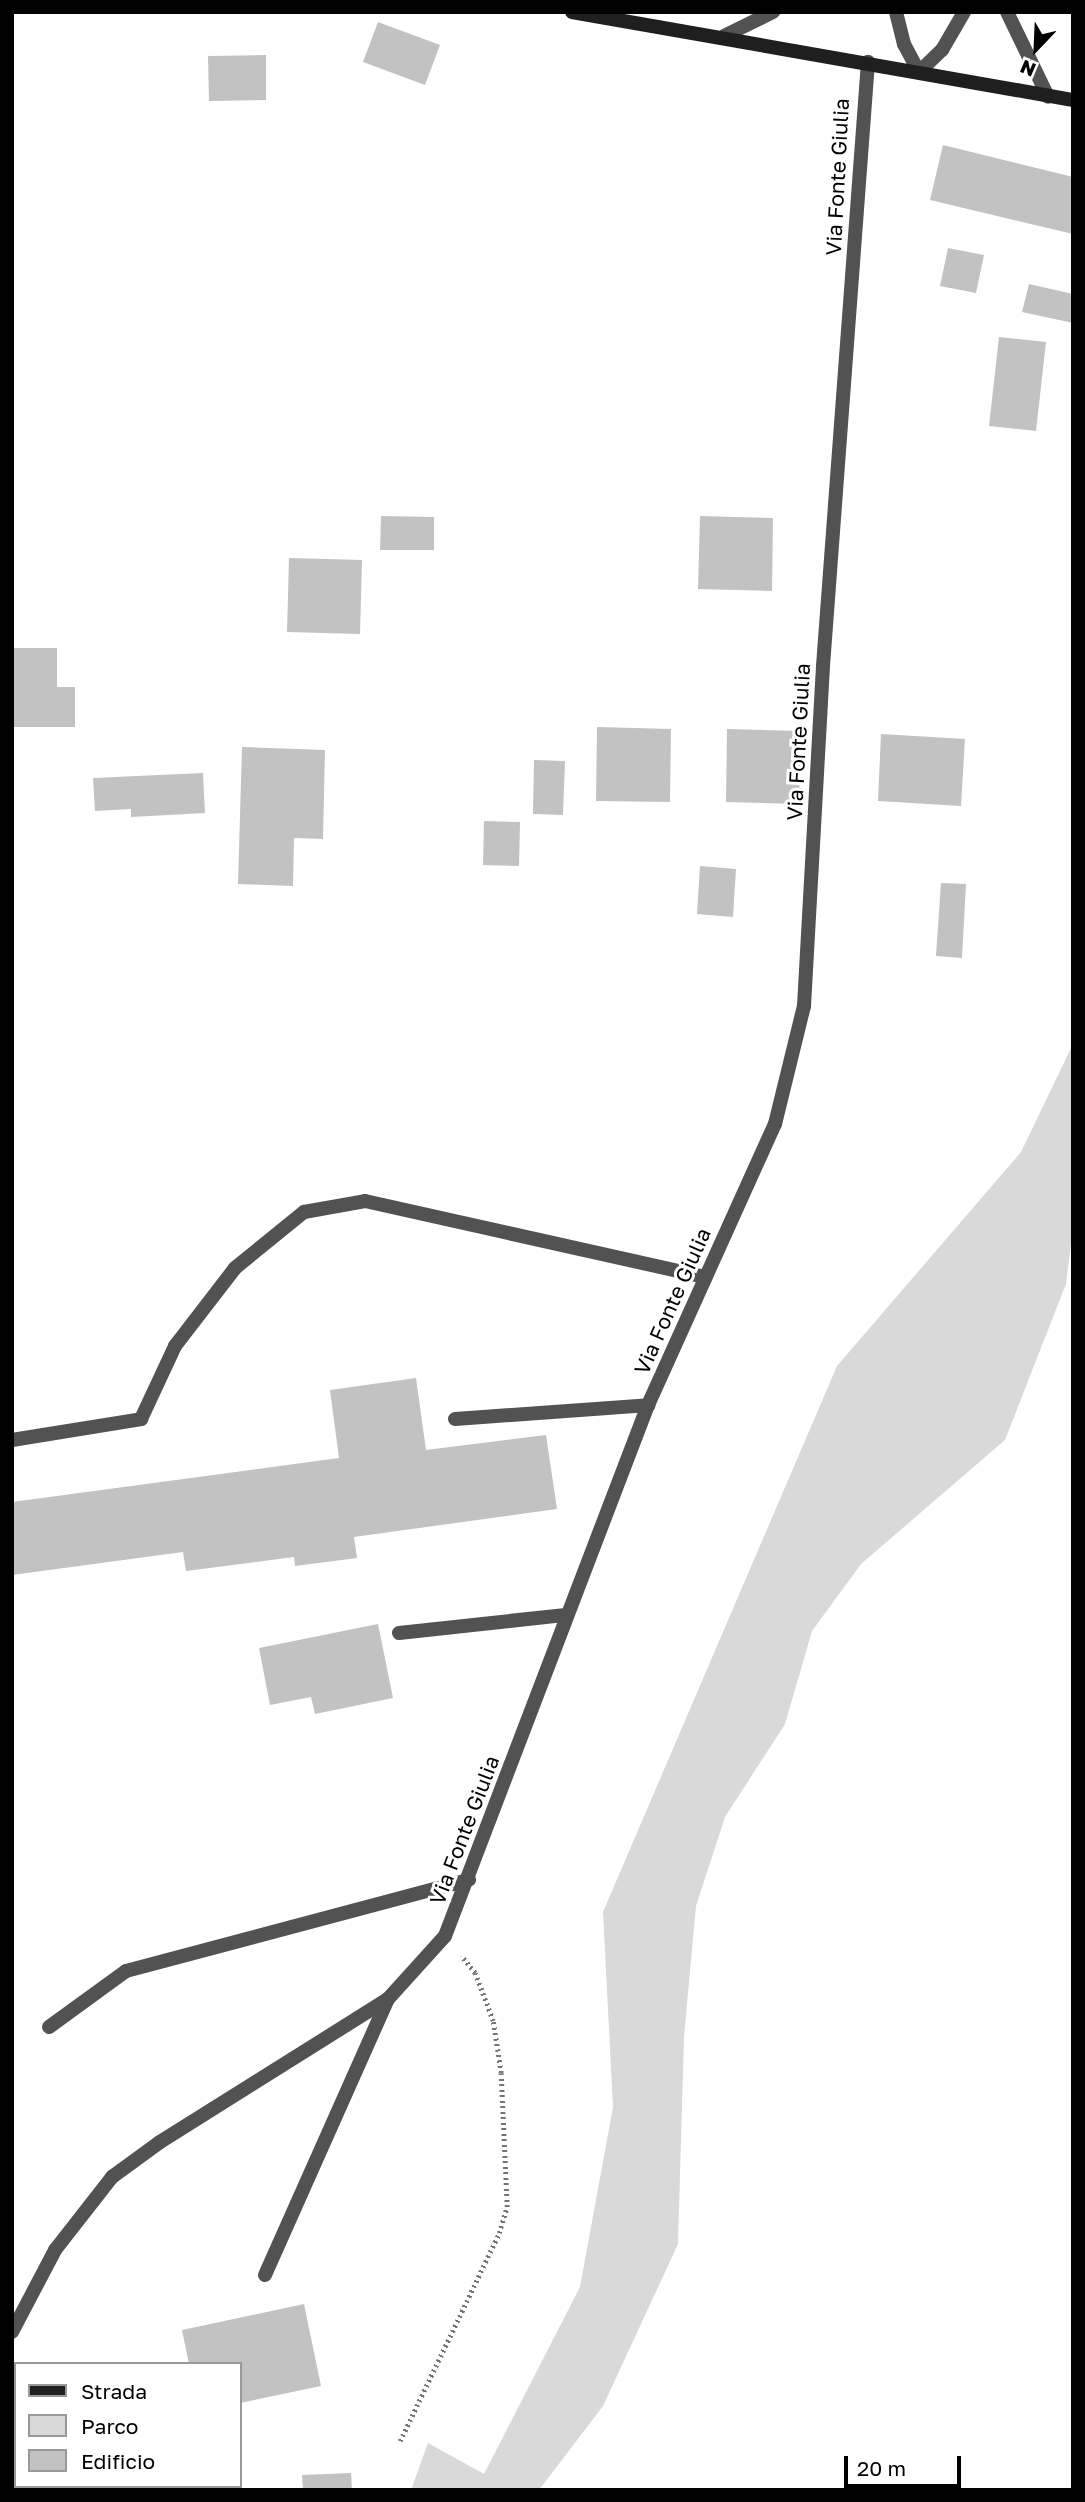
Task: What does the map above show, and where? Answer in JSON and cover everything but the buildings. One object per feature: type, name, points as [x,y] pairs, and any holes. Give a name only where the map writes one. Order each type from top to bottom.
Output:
[{"type":"main road","points":[[572,12],[724,36],[1073,100]]},
{"type":"street","points":[[724,36],[773,12]]},
{"type":"street","points":[[896,12],[904,44],[919,72],[942,50],[964,12]]},
{"type":"street","points":[[1007,12],[1048,97]]},
{"type":"street","name":"Via Fonte Giulia","points":[[12,2332],[55,2250],[112,2177],[160,2141],[388,1999],[445,1936],[469,1880],[566,1615],[648,1405],[775,1124],[804,1006],[823,666],[868,62]]},
{"type":"street","points":[[12,1440],[141,1419],[175,1346],[235,1268],[304,1212],[365,1201],[706,1277]]},
{"type":"street","points":[[455,1419],[648,1405]]},
{"type":"street","points":[[399,1633],[566,1615]]},
{"type":"street","points":[[49,2027],[126,1971],[469,1880]]},
{"type":"street","points":[[265,2275],[388,1999]]},
{"type":"path","points":[[400,2441],[499,2234],[508,2207],[501,2073],[493,2021],[475,1973],[445,1936]]},
{"type":"green space","points":[[1073,1044],[1073,1228],[1066,1284],[1005,1440],[861,1564],[812,1631],[785,1724],[725,1817],[696,1906],[684,2037],[678,2244],[603,2406],[539,2490],[411,2490],[428,2443],[484,2474],[580,2287],[613,2107],[603,1912],[837,1366],[1021,1152]]}]
